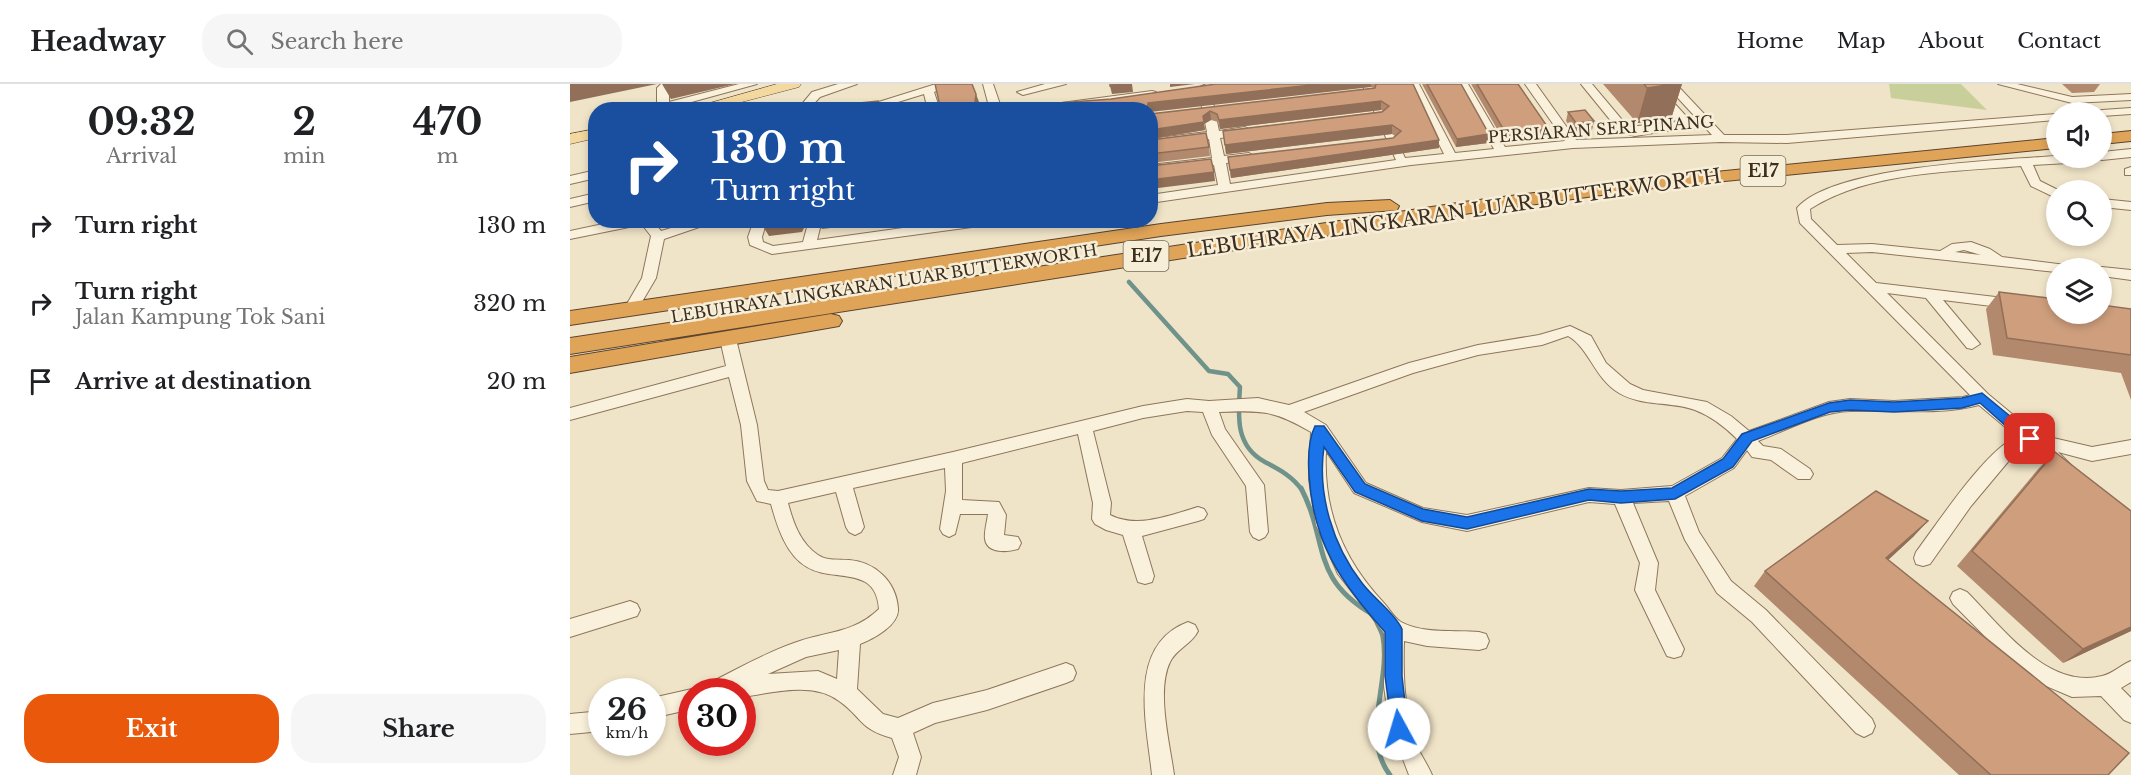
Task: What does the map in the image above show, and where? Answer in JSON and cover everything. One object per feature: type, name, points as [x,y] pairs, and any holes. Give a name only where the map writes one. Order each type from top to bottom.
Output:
[{"type":"highway","points":[[2112,128],[2131,127]]},
{"type":"highway","name":"LEBUHRAYA LINGKARAN LUAR BUTTERWORTH","points":[[570,331],[885,289],[1669,169],[2046,134]]},
{"type":"highway","points":[[2112,138],[2131,136]]},
{"type":"highway","name":"LEBUHRAYA LINGKARAN LUAR BUTTERWORTH","points":[[1402,211],[2046,144]]},
{"type":"highway","points":[[570,316],[614,312],[1161,230],[1327,208],[1402,211]]},
{"type":"highway","points":[[574,366],[1154,268],[1345,233],[1402,211]]},
{"type":"highway","name":"LEBUHRAYA LINGKARAN LUAR BUTTERWORTH","points":[[570,346],[885,289]]},
{"type":"highway","points":[[570,331],[580,324],[614,312]]},
{"type":"main road","points":[[723,102],[794,84]]},
{"type":"main road","points":[[570,139],[588,135]]},
{"type":"street","points":[[663,102],[663,88],[667,84]]},
{"type":"street","points":[[682,102],[752,84]]},
{"type":"street","points":[[807,102],[813,96],[852,84]]},
{"type":"street","points":[[899,102],[948,84]]},
{"type":"street","points":[[988,84],[994,102]]},
{"type":"street","points":[[1022,88],[1061,84]]},
{"type":"street","points":[[1414,84],[1451,156]]},
{"type":"street","points":[[1463,84],[1502,152]]},
{"type":"street","points":[[1530,84],[1573,144]]},
{"type":"street","points":[[1586,84],[1624,130],[1635,132],[1683,125],[1681,117],[1651,84]]},
{"type":"street","points":[[1670,84],[1721,138]]},
{"type":"street","points":[[2003,84],[2072,100],[2131,97]]},
{"type":"street","points":[[2055,84],[2072,100]]},
{"type":"street","points":[[2102,84],[2119,98]]},
{"type":"street","points":[[1204,88],[1225,189]]},
{"type":"street","points":[[928,90],[932,102]]},
{"type":"street","points":[[1069,102],[1104,95],[1154,90]]},
{"type":"street","points":[[1366,90],[1387,140],[1403,162]]},
{"type":"street","points":[[2112,112],[2131,111]]},
{"type":"street","name":"PERSIARAN SERI PINANG","points":[[1158,198],[1403,162],[1573,144],[1721,138],[1787,139],[2046,118]]},
{"type":"street","points":[[1158,141],[1258,129]]},
{"type":"street","points":[[2112,155],[2131,153]]},
{"type":"street","points":[[1158,168],[1265,155]]},
{"type":"street","points":[[2046,161],[1896,175],[1844,188],[1810,201],[1803,208],[1805,219],[1982,398],[2076,477]]},
{"type":"street","points":[[2028,163],[2028,173],[2034,182],[2046,189]]},
{"type":"street","points":[[570,180],[588,176]]},
{"type":"street","points":[[570,203],[588,199]]},
{"type":"street","points":[[2112,203],[2131,206]]},
{"type":"street","points":[[570,235],[605,228]]},
{"type":"street","points":[[614,312],[649,278],[658,236],[652,228]]},
{"type":"street","points":[[658,236],[686,228]]},
{"type":"street","points":[[758,228],[755,237],[757,244],[772,250],[934,228]]},
{"type":"street","points":[[809,244],[814,228]]},
{"type":"street","points":[[867,237],[869,228]]},
{"type":"street","points":[[1835,249],[1872,248],[2046,267]]},
{"type":"street","points":[[2112,273],[2131,275]]},
{"type":"street","points":[[1872,287],[2046,308]]},
{"type":"street","points":[[1930,294],[1972,344]]},
{"type":"street","points":[[1288,411],[1409,369],[1478,350],[1542,340],[1551,334],[1570,331],[1586,340],[1590,354],[1601,369],[1626,390],[1643,396],[1700,406],[1720,415],[1747,438],[1758,452],[1775,454],[1804,474]]},
{"type":"street","points":[[728,339],[733,370],[749,425],[756,487],[764,496],[778,498],[843,485],[1166,407],[1258,404],[1288,411],[1320,429],[1360,488],[1422,515],[1467,523],[1589,495],[1621,497],[1675,494],[1728,463],[1747,438],[1829,408],[1850,405],[1894,407],[1962,403],[1982,398]]},
{"type":"street","points":[[570,414],[733,370]]},
{"type":"street","points":[[1214,407],[1218,431],[1255,485],[1259,531]]},
{"type":"street","points":[[1084,426],[1102,503],[1101,519],[1110,525],[1147,529],[1198,514]]},
{"type":"street","points":[[1320,429],[1315,459],[1318,500],[1330,545],[1356,588],[1394,629],[1423,637],[1479,641]]},
{"type":"street","points":[[1923,558],[1965,501],[2011,446],[2030,439],[2092,454],[2131,447]]},
{"type":"street","points":[[949,530],[954,507],[953,459]]},
{"type":"street","points":[[843,485],[855,527]]},
{"type":"street","points":[[1675,494],[1691,535],[1724,586],[1759,616],[1864,726]]},
{"type":"street","points":[[1621,497],[1649,563],[1645,590],[1674,649]]},
{"type":"street","points":[[743,678],[805,649],[850,639],[873,628],[889,612],[889,597],[884,586],[859,570],[821,566],[800,551],[783,517],[778,498]]},
{"type":"street","points":[[954,507],[993,507],[997,515],[994,539],[997,543],[1012,543]]},
{"type":"street","points":[[1130,527],[1145,576]]},
{"type":"street","points":[[1960,598],[2032,670],[2072,687],[2105,686],[2131,671]]},
{"type":"street","points":[[570,628],[630,610]]},
{"type":"street","points":[[1394,629],[1393,676],[1399,729],[1421,775]]},
{"type":"street","points":[[1163,775],[1156,716],[1156,680],[1162,657],[1188,632]]},
{"type":"street","points":[[846,693],[850,639]]},
{"type":"street","points":[[898,729],[933,713],[987,700],[1066,673]]},
{"type":"street","points":[[756,685],[818,681],[846,693],[877,723],[898,729],[911,748],[909,767],[904,775]]},
{"type":"street","points":[[2105,686],[2131,713]]},
{"type":"street","points":[[570,724],[588,722]]},
{"type":"green space","points":[[1889,84],[1961,84],[1987,110],[1891,98]]},
{"type":"building","points":[[935,84],[972,84],[976,94],[975,102],[939,102]]},
{"type":"building","points":[[1216,84],[1321,84],[1157,102],[1072,102],[1111,99]]},
{"type":"building","points":[[1376,84],[1413,84],[1439,140],[1230,170],[1228,157],[1393,138],[1401,131],[1392,125],[1225,145],[1223,131],[1382,112],[1389,106],[1381,101],[1219,120],[1217,114],[1210,111],[1203,116],[1204,122],[1158,129],[1158,113],[1375,88]]},
{"type":"building","points":[[1427,84],[1461,84],[1489,134],[1457,139]]},
{"type":"building","points":[[1477,84],[1518,84],[1549,129],[1505,132]]},
{"type":"building","points":[[1644,84],[1673,84],[1647,88]]},
{"type":"building","points":[[1585,110],[1594,121],[1576,123],[1568,112]]},
{"type":"building","points":[[1206,133],[1209,147],[1158,153],[1158,139]]},
{"type":"building","points":[[1211,159],[1214,172],[1158,179],[1158,165]]},
{"type":"building","points":[[1999,292],[2046,298],[2046,324],[2112,324],[2112,306],[2131,309],[2131,355],[2007,338]]},
{"type":"building","points":[[2055,452],[2131,511],[2131,627],[2083,649],[1972,551]]},
{"type":"building","points":[[1876,491],[1928,521],[1886,558],[2129,753],[2108,775],[1991,775],[1765,571]]},
{"type":"waterway","points":[[1129,282],[1209,371],[1228,374],[1240,387],[1239,419],[1243,439],[1248,448],[1265,462],[1290,477],[1302,490]]},
{"type":"waterway","points":[[1302,490],[1310,507],[1330,573],[1339,587],[1352,600],[1372,614]]},
{"type":"waterway","points":[[1376,620],[1382,635],[1384,654],[1377,743],[1381,760],[1390,775]]},
{"type":"route","points":[[1399,729],[1393,676],[1394,629],[1356,588],[1330,545],[1318,500],[1315,459],[1320,429],[1360,488],[1422,515],[1467,523],[1589,495],[1621,497],[1675,494],[1728,463],[1747,438],[1829,408],[1850,405],[1894,407],[1962,403],[1982,398],[2030,439]]}]
